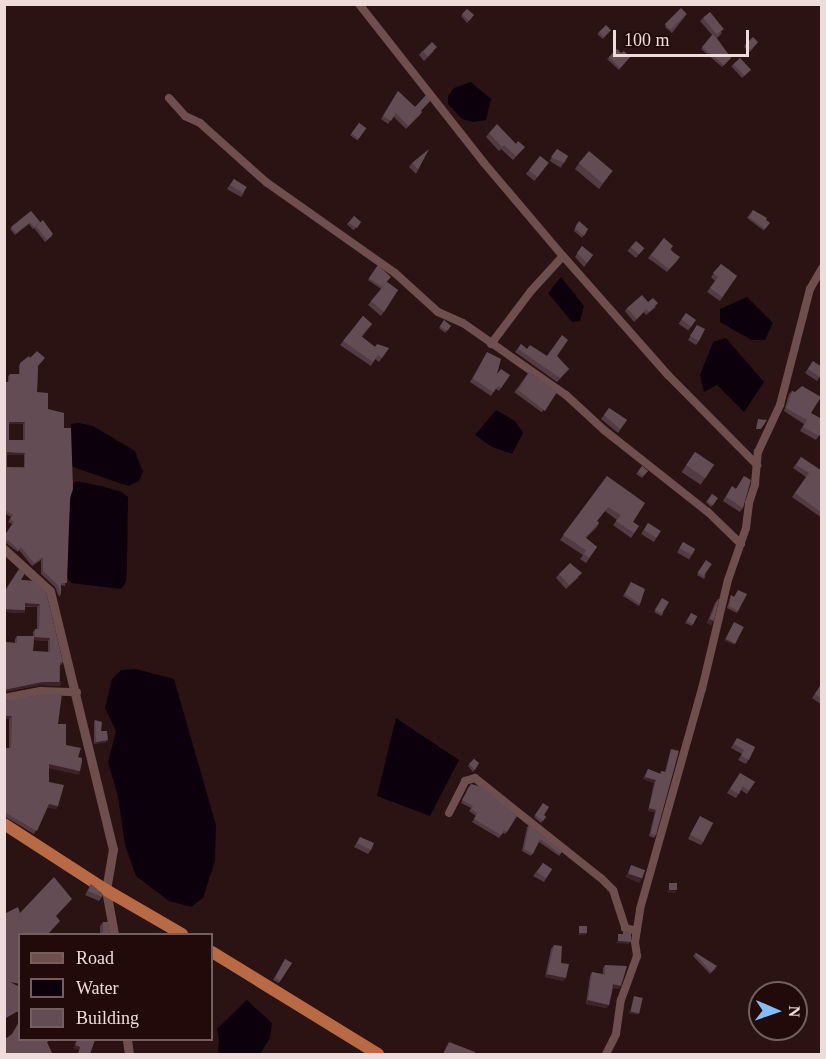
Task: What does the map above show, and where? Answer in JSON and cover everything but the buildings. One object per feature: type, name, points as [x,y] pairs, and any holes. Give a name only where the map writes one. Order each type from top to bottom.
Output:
[{"type":"highway","points":[[4,824],[106,890],[180,933]]},
{"type":"highway","points":[[213,953],[378,1054]]},
{"type":"street","points":[[359,4],[484,163],[563,256],[668,375],[757,465]]},
{"type":"street","points":[[169,98],[186,116],[200,123],[266,182],[386,266],[438,312],[463,323],[491,344],[540,374],[567,395],[604,430],[708,512],[741,544]]},
{"type":"street","points":[[491,344],[531,291],[563,256]]},
{"type":"street","points":[[606,1054],[616,1034],[621,1000],[637,956],[637,931],[653,862],[702,689],[728,580],[741,544],[758,452],[780,405],[792,367],[810,289],[822,268]]},
{"type":"street","points":[[4,549],[50,591],[77,692],[113,849],[106,890],[114,933]]},
{"type":"street","points":[[4,698],[41,691],[77,692]]},
{"type":"street","points":[[449,813],[465,781],[475,778],[602,879],[613,890],[625,928],[637,931]]},
{"type":"water","points":[[471,82],[491,99],[486,120],[473,122],[462,119],[448,104],[448,96],[454,88]]},
{"type":"water","points":[[561,277],[584,306],[580,321],[572,322],[548,293]]},
{"type":"water","points":[[747,297],[773,323],[765,340],[751,340],[720,322],[720,309]]},
{"type":"water","points":[[726,338],[764,382],[744,412],[717,385],[704,392],[700,375],[713,342]]},
{"type":"water","points":[[496,410],[515,421],[523,433],[512,454],[492,447],[475,435]]},
{"type":"water","points":[[71,424],[93,426],[135,451],[143,472],[139,481],[128,486],[70,466]]},
{"type":"water","points":[[76,481],[122,492],[128,497],[127,569],[126,582],[121,589],[71,583],[68,579],[66,573],[71,488]]},
{"type":"water","points":[[136,669],[174,679],[216,825],[215,861],[203,898],[191,907],[169,901],[136,876],[125,845],[118,797],[108,762],[116,731],[105,708],[112,679],[121,670]]},
{"type":"water","points":[[396,718],[459,760],[430,816],[377,796]]},
{"type":"water","points":[[247,1000],[272,1023],[270,1038],[260,1054],[221,1054],[218,1051],[217,1029]]}]
